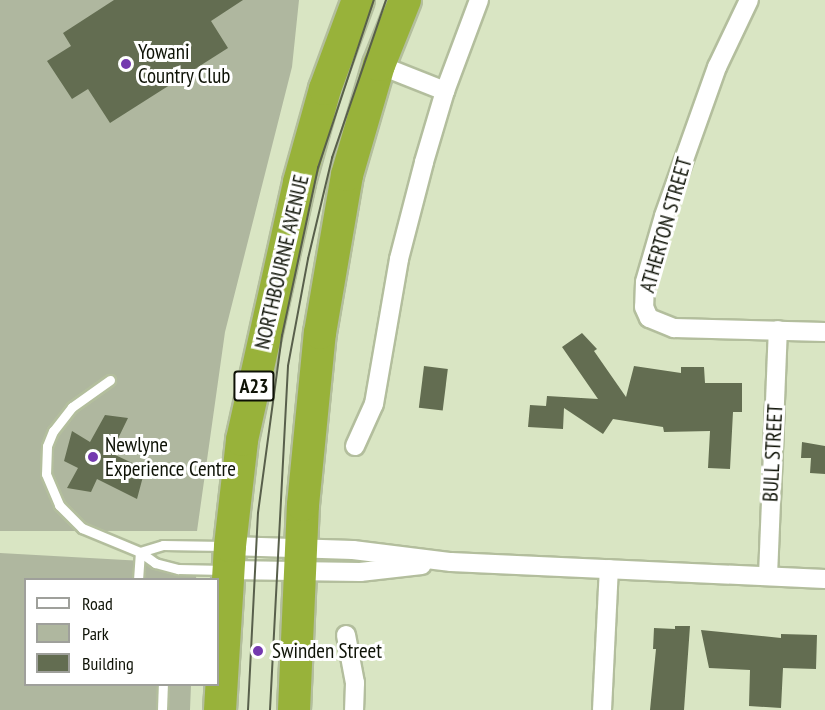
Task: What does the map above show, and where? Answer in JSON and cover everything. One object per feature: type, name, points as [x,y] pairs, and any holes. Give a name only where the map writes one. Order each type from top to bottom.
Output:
[{"type":"highway","name":"NORTHBOURNE AVENUE","points":[[220,710],[229,558],[242,441],[299,182],[325,89],[358,0]]},
{"type":"highway","points":[[294,710],[311,404],[333,248],[347,175],[379,65],[405,0]]},
{"type":"street","points":[[355,446],[374,404],[399,259],[445,91],[479,0]]},
{"type":"street","name":"ATHERTON STREET","points":[[749,0],[717,67],[664,216],[642,296],[649,318],[674,328],[825,332]]},
{"type":"street","points":[[379,65],[445,91]]},
{"type":"street","name":"BULL STREET","points":[[768,576],[778,330]]},
{"type":"street","points":[[229,558],[301,560],[360,572],[451,562],[825,579]]},
{"type":"street","points":[[602,710],[609,569]]},
{"type":"street","points":[[346,635],[355,683],[354,710]]},
{"type":"lane","points":[[110,380],[72,407],[53,431],[47,446],[46,474],[59,505],[73,521],[100,537],[140,552],[155,563],[178,569],[229,558]]},
{"type":"lane","points":[[140,552],[163,545],[229,558]]},
{"type":"lane","points":[[138,578],[140,552]]},
{"type":"lane","points":[[162,710],[163,686]]},
{"type":"green space","name":"Yowani Country Club","points":[[0,0],[299,0],[292,67],[225,332],[197,531],[0,531]]},
{"type":"green space","points":[[0,553],[197,564],[196,578],[24,578],[24,686],[191,686],[190,710],[0,710]]},
{"type":"building","name":"Yowani Country Club","points":[[114,0],[243,0],[211,21],[228,48],[110,123],[88,89],[72,99],[47,61],[71,46],[63,33]]},
{"type":"building","points":[[582,333],[597,349],[594,351],[626,397],[634,366],[681,373],[681,367],[704,367],[705,383],[742,383],[742,412],[733,412],[730,469],[708,468],[710,431],[664,432],[663,427],[613,419],[603,434],[564,408],[563,429],[528,427],[530,405],[546,406],[547,396],[598,399],[562,347]]},
{"type":"building","points":[[424,366],[448,369],[443,411],[419,408]]},
{"type":"building","name":"Newlyne Experience Centre","points":[[105,415],[128,418],[111,453],[145,469],[137,499],[97,479],[91,492],[67,488],[78,468],[64,461],[72,431],[90,442]]},
{"type":"building","points":[[802,442],[825,446],[825,474],[810,473],[811,458],[801,458]]},
{"type":"building","points":[[675,626],[690,626],[684,710],[650,710],[656,649],[653,649],[654,628],[675,629]]},
{"type":"building","points":[[701,630],[781,638],[781,634],[817,635],[816,669],[783,668],[781,708],[749,706],[750,670],[709,668]]},
{"type":"tram line","points":[[248,710],[258,513],[282,336],[318,168],[374,0]]},
{"type":"tram line","points":[[270,710],[288,366],[308,259],[332,158],[386,0]]},
{"type":"place","name":"Yowani Country Club","points":[[126,64]]},
{"type":"place","name":"Newlyne Experience Centre","points":[[93,457]]},
{"type":"place","name":"Swinden Street","points":[[258,651]]}]
